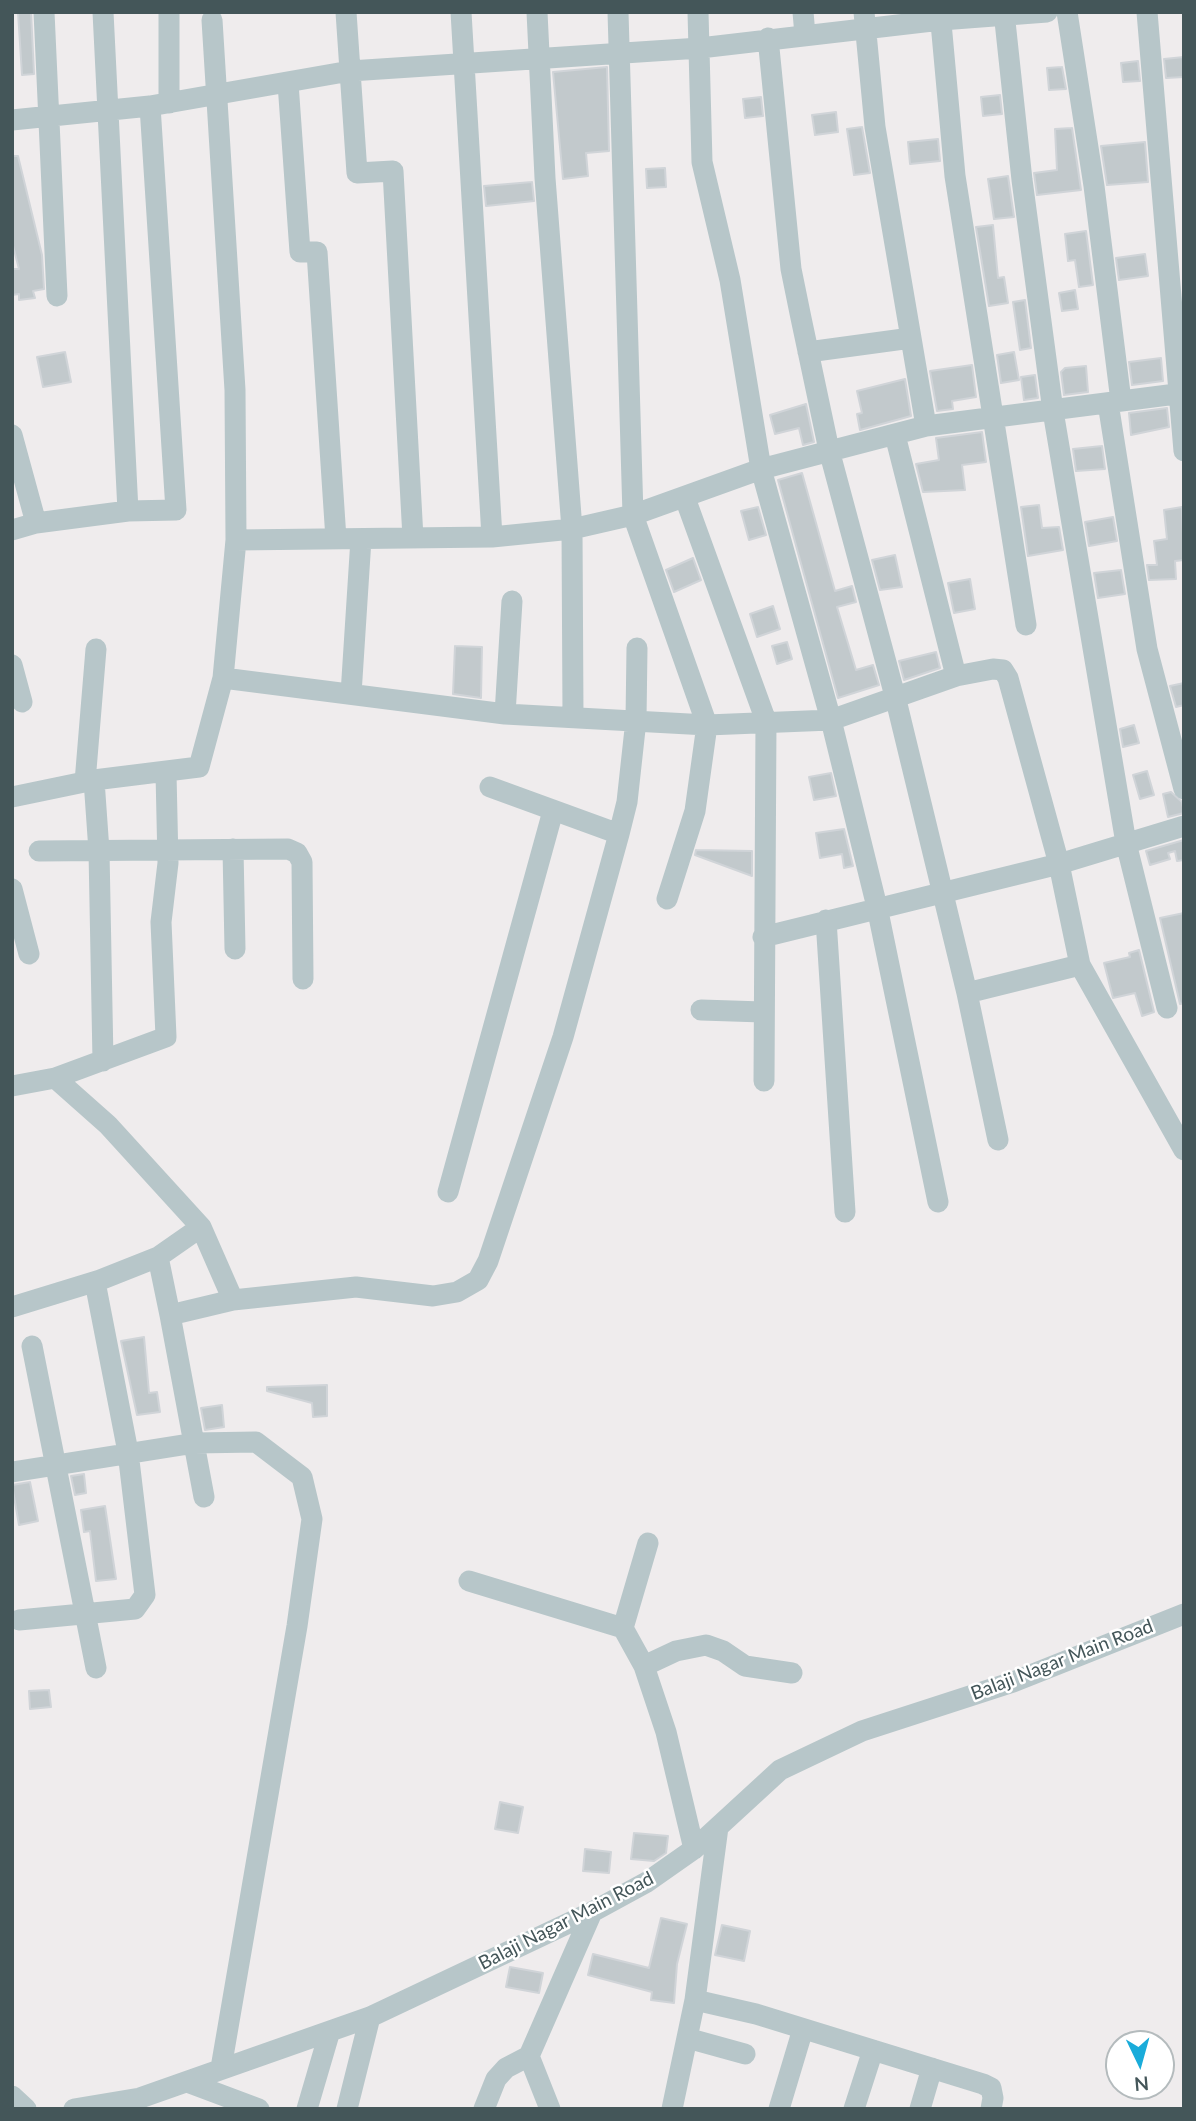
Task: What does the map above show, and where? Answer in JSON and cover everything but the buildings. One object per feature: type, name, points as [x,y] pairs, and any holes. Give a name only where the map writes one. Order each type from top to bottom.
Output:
[{"type":"street","points":[[44,12],[57,296]]},
{"type":"street","points":[[103,12],[128,511]]},
{"type":"street","points":[[12,530],[36,523],[128,511],[176,510],[159,105],[169,12]]},
{"type":"street","points":[[346,12],[357,173],[393,171],[413,538]]},
{"type":"street","points":[[461,12],[492,537]]},
{"type":"street","points":[[537,12],[545,178],[572,529],[573,716]]},
{"type":"street","points":[[618,12],[634,515],[707,725],[695,811],[667,898]]},
{"type":"street","points":[[698,12],[702,162],[730,280],[761,469],[831,720],[877,907],[938,1202]]},
{"type":"street","points":[[803,12],[805,35]]},
{"type":"street","points":[[12,120],[106,113],[350,71],[700,48],[768,37],[805,35],[865,20],[1047,12]]},
{"type":"street","points":[[1067,12],[1094,186],[1114,402],[1147,649],[1184,789]]},
{"type":"street","points":[[1147,12],[1184,451]]},
{"type":"street","points":[[1004,14],[1021,180],[1053,411],[1126,843],[1167,1007]]},
{"type":"street","points":[[941,16],[955,176],[992,420],[1027,625]]},
{"type":"street","points":[[12,797],[89,781],[199,767],[223,678],[236,540],[235,390],[212,20]]},
{"type":"street","points":[[865,20],[875,127],[926,426]]},
{"type":"street","points":[[768,37],[791,268],[808,352],[829,450],[895,696],[967,993],[998,1140]]},
{"type":"street","points":[[288,83],[300,253],[317,252],[336,539]]},
{"type":"street","points":[[808,352],[911,338]]},
{"type":"street","points":[[236,540],[492,537],[572,529],[634,515],[761,469],[926,426],[992,420],[1180,393]]},
{"type":"street","points":[[12,435],[36,523]]},
{"type":"street","points":[[895,435],[956,676]]},
{"type":"street","points":[[685,498],[766,721],[764,1081]]},
{"type":"street","points":[[351,694],[361,538]]},
{"type":"street","points":[[505,714],[512,601]]},
{"type":"street","points":[[170,1315],[233,1300],[356,1287],[433,1296],[457,1292],[478,1280],[488,1261],[563,1037],[619,834],[627,802],[636,720],[637,648]]},
{"type":"street","points":[[96,649],[89,781],[99,851],[103,1061]]},
{"type":"street","points":[[12,665],[22,702]]},
{"type":"street","points":[[223,678],[505,714],[707,725],[831,720],[956,676],[993,669],[1003,670],[1008,678],[1059,864],[1080,965],[1184,1150]]},
{"type":"street","points":[[12,1086],[55,1078],[166,1037],[161,922],[168,849],[166,773]]},
{"type":"street","points":[[490,787],[619,834]]},
{"type":"street","points":[[448,1192],[553,811]]},
{"type":"street","points":[[763,937],[1059,864],[1184,826]]},
{"type":"street","points":[[233,849],[235,948]]},
{"type":"street","points":[[39,851],[288,849],[297,853],[302,862],[303,979]]},
{"type":"street","points":[[12,889],[29,954]]},
{"type":"street","points":[[826,920],[845,1212]]},
{"type":"street","points":[[967,993],[1080,965]]},
{"type":"street","points":[[701,1010],[763,1012]]},
{"type":"street","points":[[55,1078],[108,1125],[201,1227],[233,1300]]},
{"type":"street","points":[[12,1307],[95,1282],[158,1257],[201,1227]]},
{"type":"street","points":[[158,1257],[204,1497]]},
{"type":"street","points":[[19,1620],[135,1609],[145,1595],[128,1452],[95,1282]]},
{"type":"street","points":[[32,1346],[96,1668]]},
{"type":"street","points":[[12,1472],[195,1443],[256,1442],[302,1477],[312,1519],[297,1626],[221,2068]]},
{"type":"street","points":[[649,1543],[624,1628],[644,1666],[666,1732],[694,1849]]},
{"type":"street","points":[[469,1581],[624,1628]]},
{"type":"street","name":"Balaji Nagar Main Road","points":[[87,2108],[140,2098],[221,2068],[329,2034],[370,2017],[592,1912],[647,1882],[694,1849],[780,1770],[862,1731],[1013,1682],[1184,1614]]},
{"type":"street","points":[[644,1666],[676,1651],[706,1645],[723,1651],[745,1666],[792,1673]]},
{"type":"street","points":[[672,2109],[695,2000],[718,1827]]},
{"type":"street","points":[[484,2109],[496,2079],[506,2067],[529,2056],[592,1912]]},
{"type":"street","points":[[695,2000],[803,2029],[991,2088],[991,2109]]},
{"type":"street","points":[[347,2109],[370,2017]]},
{"type":"street","points":[[779,2109],[803,2029]]},
{"type":"street","points":[[307,2109],[329,2034]]},
{"type":"street","points":[[687,2038],[744,2054]]},
{"type":"street","points":[[854,2109],[873,2050]]},
{"type":"street","points":[[529,2056],[550,2109]]},
{"type":"street","points":[[920,2109],[932,2068]]},
{"type":"street","points":[[187,2082],[259,2109]]},
{"type":"street","points":[[12,2096],[26,2109]]}]
